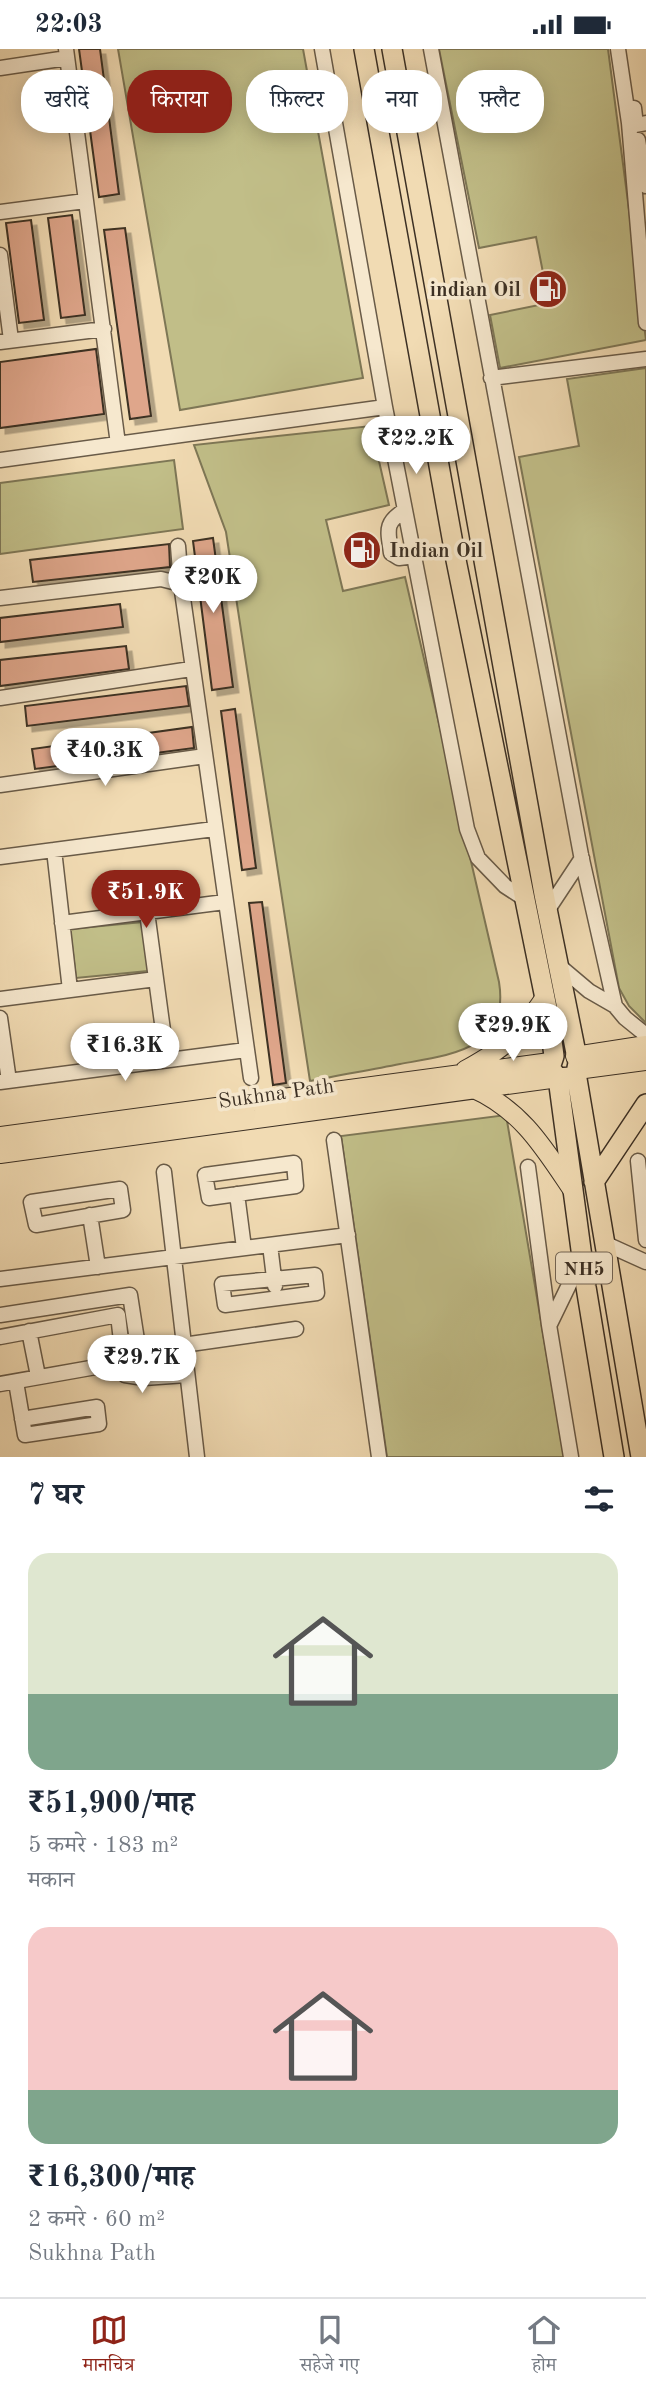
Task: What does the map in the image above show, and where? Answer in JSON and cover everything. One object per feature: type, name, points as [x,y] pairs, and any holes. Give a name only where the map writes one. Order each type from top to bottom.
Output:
[{"type":"highway","name":"NH5","points":[[364,49],[456,560],[544,997],[565,1066],[594,1182],[641,1457]]},
{"type":"highway","name":"NH5","points":[[392,49],[557,964],[573,1191],[614,1457]]},
{"type":"highway","points":[[594,1182],[646,1104]]},
{"type":"main road","points":[[456,1075],[507,1046],[520,1033],[544,997]]},
{"type":"main road","points":[[565,1066],[646,1045]]},
{"type":"main road","points":[[565,1066],[646,1061]]},
{"type":"main road","name":"Sukhna Path","points":[[0,1136],[456,1075],[565,1066]]},
{"type":"main road","name":"Sukhna Path","points":[[0,1154],[472,1088],[565,1066]]},
{"type":"main road","points":[[472,1088],[496,1100],[522,1121],[573,1191]]},
{"type":"street","points":[[322,49],[385,407],[467,829],[478,858],[505,886],[525,899]]},
{"type":"street","points":[[431,49],[582,858],[615,1006]]},
{"type":"street","points":[[618,49],[629,124],[646,323]]},
{"type":"street","points":[[628,49],[641,124],[646,186]]},
{"type":"street","points":[[0,68],[67,53],[118,444]]},
{"type":"street","points":[[0,212],[85,201]]},
{"type":"street","points":[[0,255],[6,341],[104,329]]},
{"type":"street","points":[[491,378],[646,359]]},
{"type":"street","points":[[0,460],[385,407]]},
{"type":"street","points":[[405,510],[389,524],[391,553],[399,558],[415,556]]},
{"type":"street","points":[[178,546],[191,669],[251,1078]]},
{"type":"street","points":[[0,598],[161,579],[181,584]]},
{"type":"street","points":[[0,698],[191,669]]},
{"type":"street","points":[[0,785],[205,756]]},
{"type":"street","points":[[0,857],[214,829]]},
{"type":"street","points":[[54,850],[70,990]]},
{"type":"street","points":[[547,911],[582,858]]},
{"type":"street","points":[[62,923],[225,902]]},
{"type":"street","points":[[147,912],[167,1060]]},
{"type":"street","points":[[557,964],[589,991],[615,1006],[646,1035]]},
{"type":"street","points":[[0,999],[156,979]]},
{"type":"street","points":[[0,1018],[4,1081],[246,1050]]},
{"type":"street","points":[[334,1140],[379,1457]]},
{"type":"street","points":[[638,1161],[646,1240]]},
{"type":"street","points":[[294,1163],[296,1186],[237,1194],[209,1198],[205,1175],[294,1163]]},
{"type":"street","points":[[528,1167],[571,1457]]},
{"type":"street","points":[[164,1172],[197,1457]]},
{"type":"street","points":[[120,1189],[123,1210],[90,1215],[36,1225],[31,1202],[120,1189]]},
{"type":"street","points":[[237,1194],[244,1248]]},
{"type":"street","points":[[90,1215],[98,1266]]},
{"type":"street","points":[[0,1279],[348,1235]]},
{"type":"street","points":[[604,1243],[646,1262]]},
{"type":"street","points":[[270,1245],[277,1297]]},
{"type":"street","points":[[550,1325],[582,1258]]},
{"type":"street","points":[[315,1275],[317,1293],[225,1305],[222,1285],[274,1277],[315,1275]]},
{"type":"street","points":[[0,1315],[130,1295],[137,1340],[120,1342]]},
{"type":"street","points":[[0,1337],[118,1315],[120,1342],[113,1364]]},
{"type":"street","points":[[183,1345],[296,1329]]},
{"type":"street","points":[[29,1331],[38,1376]]},
{"type":"street","points":[[113,1364],[125,1375],[144,1378],[186,1375]]},
{"type":"street","points":[[0,1384],[113,1364]]},
{"type":"street","points":[[16,1382],[22,1419],[25,1435],[99,1424],[97,1407],[22,1419]]},
{"type":"shaded area","points":[[118,49],[303,49],[307,70],[246,70],[246,133],[318,133],[363,378],[180,410],[132,133],[232,133],[232,70],[127,70],[127,101]]},
{"type":"shaded area","points":[[439,49],[608,49],[646,340],[500,368],[490,315],[549,303],[536,237],[479,248]]},
{"type":"shaded area","points":[[646,368],[646,1023],[629,1006],[619,988],[519,457],[579,446],[567,379]]},
{"type":"shaded area","points":[[371,426],[389,505],[326,520],[343,591],[405,577],[499,982],[500,1005],[495,1022],[486,1035],[456,1052],[310,1081],[226,532],[194,445]]},
{"type":"shaded area","points":[[174,460],[183,529],[0,554],[0,483]]},
{"type":"shaded area","points":[[143,922],[148,971],[76,978],[70,929]]},
{"type":"shaded area","points":[[506,1115],[564,1457],[387,1457],[341,1136]]},
{"type":"building","points":[[79,49],[100,49],[103,70],[82,70]]},
{"type":"building","points":[[90,133],[111,133],[119,194],[99,197]]},
{"type":"building","points":[[72,215],[85,315],[61,318],[48,218]]},
{"type":"building","points":[[31,220],[44,320],[19,323],[6,223]]},
{"type":"building","points":[[125,228],[151,416],[130,419],[104,230]]},
{"type":"building","points":[[96,349],[104,414],[0,428],[0,362]]},
{"type":"building","points":[[213,538],[233,687],[212,690],[193,541]]},
{"type":"building","points":[[169,544],[170,567],[33,582],[30,560]]},
{"type":"building","points":[[120,604],[123,627],[0,642],[0,618]]},
{"type":"building","points":[[126,646],[129,669],[0,686],[0,660]]},
{"type":"building","points":[[186,686],[189,706],[27,726],[25,706]]},
{"type":"building","points":[[235,709],[256,868],[242,870],[221,711]]},
{"type":"building","points":[[192,727],[194,748],[35,769],[32,749]]},
{"type":"building","points":[[262,902],[286,1083],[273,1085],[249,903]]},
{"type":"place","name":"indian Oil","points":[[548,289]]},
{"type":"place","name":"Indian Oil","points":[[362,550]]}]
